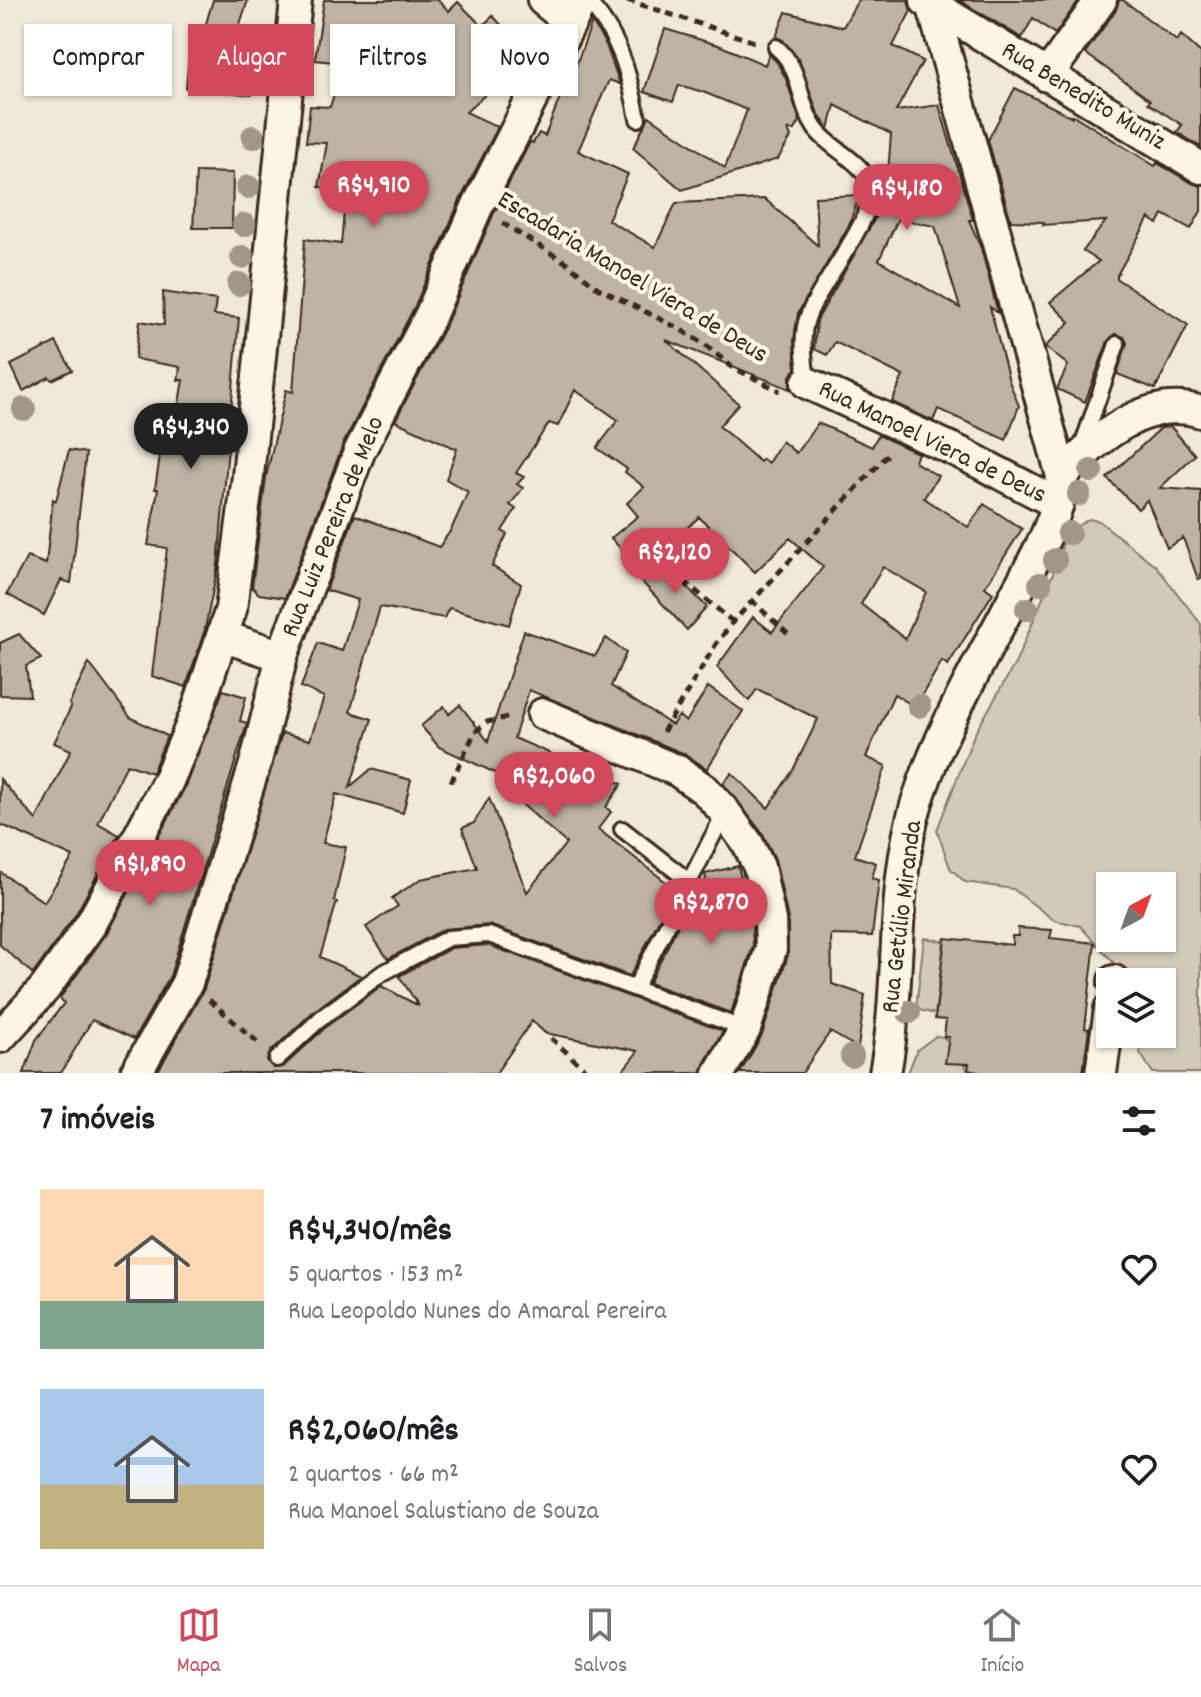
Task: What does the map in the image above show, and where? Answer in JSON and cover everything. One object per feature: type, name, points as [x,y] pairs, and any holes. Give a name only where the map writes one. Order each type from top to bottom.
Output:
[{"type":"street","points":[[0,1037],[45,988],[91,924],[168,781],[196,714],[231,609],[296,0]]},
{"type":"street","points":[[543,0],[579,7]]},
{"type":"street","points":[[1047,76],[1101,0]]},
{"type":"street","points":[[928,3],[1066,479],[1115,428],[1148,413],[1189,408],[1201,412]]},
{"type":"street","name":"Rua Benedito Muniz","points":[[928,3],[1201,168]]},
{"type":"street","name":"Rua Luiz Pereira de Melo","points":[[136,1073],[187,983],[256,761],[282,656],[360,450],[431,314],[477,207],[579,7]]},
{"type":"street","name":"Rua Manoel Viera de Deus","points":[[807,383],[987,466],[1066,479]]},
{"type":"street","name":"Rua Getúlio Miranda","points":[[885,1073],[903,870],[917,804],[940,738],[1039,550],[1066,479]]},
{"type":"street","points":[[222,636],[282,656]]},
{"type":"street","points":[[543,714],[678,771],[705,790],[748,844],[759,867],[770,920],[771,949],[745,1029],[719,1073]]},
{"type":"street","points":[[1101,1073],[1105,1048]]},
{"type":"lane","points":[[579,7],[604,19],[625,62],[638,119]]},
{"type":"lane","points":[[776,47],[787,56],[794,68],[807,114],[817,131],[865,175],[871,192],[860,228],[817,294],[807,316],[804,335],[807,383]]},
{"type":"lane","points":[[1066,479],[1117,344]]},
{"type":"lane","points":[[635,988],[725,812]]},
{"type":"lane","points":[[622,829],[690,882]]},
{"type":"lane","points":[[277,1059],[321,1018],[381,974],[448,938],[489,935],[745,1029]]},
{"type":"path","points":[[627,0],[776,47]]},
{"type":"path","name":"Escadaria Manoel Viera de Deus","points":[[477,207],[567,263],[598,288],[704,344],[732,367],[789,395],[807,383]]},
{"type":"path","points":[[646,758],[692,688],[716,644],[733,622],[909,431]]},
{"type":"path","points":[[684,581],[733,622]]},
{"type":"path","points":[[751,600],[790,636]]},
{"type":"path","points":[[451,782],[481,725],[503,717],[543,714]]},
{"type":"path","points":[[187,983],[277,1059]]},
{"type":"path","points":[[551,1038],[589,1073]]},
{"type":"shaded area","points":[[1089,519],[1099,521],[1156,566],[1201,624],[1201,1073],[1153,1073],[1140,1053],[1140,1048],[1176,1048],[1176,968],[1119,968],[1104,952],[1176,952],[1176,872],[1096,872],[1096,943],[1080,926],[1054,920],[1013,889],[965,882],[950,868],[937,830],[974,735],[1016,662],[1055,569],[1064,539],[1071,530]]},
{"type":"shaded area","points":[[924,938],[944,941],[935,1014],[916,1009]]},
{"type":"shaded area","points":[[936,1036],[944,1037],[968,1070],[967,1073],[908,1073],[917,1050]]},
{"type":"building","points":[[213,0],[248,0],[240,24],[206,24]]},
{"type":"building","points":[[324,0],[438,0],[449,11],[458,2],[480,24],[471,24],[471,96],[484,96],[466,112],[498,127],[460,200],[415,306],[344,442],[285,598],[259,594],[252,587],[266,477],[286,390],[293,392],[305,239],[341,244],[345,201],[330,188],[319,187],[327,143],[306,142],[310,106],[330,107],[334,96],[455,96],[455,24],[330,24],[330,62],[315,60]]},
{"type":"building","points":[[858,0],[908,0],[911,11],[893,46],[923,61],[896,111],[939,105],[973,220],[969,220],[981,248],[998,313],[990,307],[1009,381],[1019,406],[1006,440],[938,409],[933,421],[892,402],[903,376],[835,342],[827,355],[814,349],[817,320],[875,218],[880,186],[887,187],[891,134],[835,105],[829,129],[818,114],[799,60],[783,40],[776,37],[786,12],[843,27]],"holes":[[[898,219],[935,226],[960,308],[879,260]]]},
{"type":"building","points":[[959,0],[1079,0],[1055,34],[1033,18],[1022,38]]},
{"type":"building","points":[[1119,0],[1177,41],[1181,35],[1201,53],[1201,147],[1177,132],[1182,125],[1148,103],[1150,100],[1085,53],[1116,10]]},
{"type":"building","points":[[493,16],[500,24],[484,24]]},
{"type":"building","points":[[592,22],[606,45],[620,84],[609,80],[578,151],[628,174],[608,220],[655,247],[676,203],[765,199],[818,246],[815,197],[860,195],[848,227],[798,313],[794,340],[796,369],[790,376],[790,389],[666,340],[739,404],[719,426],[760,462],[763,459],[768,463],[782,441],[796,453],[818,423],[872,447],[878,435],[918,453],[915,462],[938,476],[924,498],[968,527],[984,504],[1022,529],[985,587],[993,593],[948,665],[942,661],[915,707],[894,694],[866,757],[886,766],[855,856],[876,863],[872,878],[879,880],[872,936],[831,935],[832,984],[865,995],[858,1048],[830,1032],[802,1073],[740,1073],[762,1035],[788,955],[788,919],[775,859],[763,834],[723,783],[732,773],[768,808],[793,770],[818,719],[757,689],[749,701],[717,667],[753,617],[772,632],[823,567],[790,538],[755,572],[699,517],[641,571],[611,538],[638,516],[627,503],[644,487],[625,472],[627,469],[597,448],[618,420],[575,390],[558,426],[549,423],[516,473],[524,477],[517,484],[523,488],[510,505],[516,509],[502,531],[507,534],[492,566],[521,584],[509,625],[449,608],[444,618],[380,607],[350,712],[372,719],[350,787],[371,769],[411,780],[403,813],[336,794],[323,843],[346,847],[334,901],[337,902],[320,957],[361,976],[314,1011],[270,1052],[267,1060],[273,1068],[283,1067],[327,1026],[381,986],[419,1006],[399,976],[451,948],[488,945],[723,1031],[701,1073],[621,1073],[638,1051],[545,1033],[532,1021],[496,1073],[157,1073],[204,989],[282,733],[310,740],[324,697],[301,687],[318,643],[342,651],[358,600],[326,590],[355,515],[439,547],[451,530],[468,492],[446,479],[457,449],[395,421],[447,322],[493,215],[530,142],[533,143],[539,133],[545,136],[560,96],[578,96],[578,60]],"holes":[[[883,567],[926,592],[905,639],[861,604]]]},
{"type":"building","points":[[665,29],[721,46],[765,65],[769,54],[777,62],[800,121],[795,130],[788,130],[791,137],[778,159],[682,190],[633,148],[649,116],[725,168],[747,110],[679,85],[673,102],[644,92]]},
{"type":"building","points":[[1015,88],[1073,115],[1155,166],[1157,163],[1201,186],[1201,211],[1191,229],[1163,214],[1158,224],[1149,218],[1117,275],[1117,279],[1188,325],[1155,389],[1117,374],[1127,343],[1124,337],[1116,334],[1108,341],[1085,402],[1057,389],[1068,365],[1045,347],[1070,322],[1050,302],[1099,261],[1083,251],[1106,221],[1043,225],[1044,222],[1011,221],[988,140]]},
{"type":"building","points":[[196,172],[233,173],[232,228],[193,228]]},
{"type":"building","points":[[163,292],[216,300],[214,315],[239,318],[218,565],[205,629],[186,687],[152,676],[167,548],[148,545],[162,442],[172,443],[183,380],[178,380],[180,367],[135,359],[140,321],[164,325]]},
{"type":"building","points":[[56,342],[72,370],[52,380],[49,377],[23,391],[11,365]]},
{"type":"building","points":[[1171,427],[1195,455],[1160,488],[1201,491],[1201,579],[1198,579],[1183,538],[1167,548],[1147,500],[1138,509],[1107,478],[1161,428]]},
{"type":"building","points":[[69,450],[86,453],[71,583],[61,580],[44,615],[7,594],[27,557],[46,564],[53,499],[56,501]]},
{"type":"building","points":[[662,562],[707,607],[687,630],[642,582]]},
{"type":"building","points":[[524,631],[595,656],[606,638],[626,653],[611,686],[672,725],[679,716],[686,722],[708,687],[743,711],[707,769],[685,754],[529,690],[514,738],[622,784],[606,807],[611,812],[598,829],[675,889],[630,976],[489,925],[444,929],[388,959],[366,927],[398,906],[392,898],[421,879],[477,868],[462,828],[474,823],[489,798],[527,892],[566,843],[498,783],[502,776],[439,747],[421,726],[444,706],[449,714],[460,705],[488,741]]},
{"type":"building","points":[[19,634],[41,659],[26,666],[30,696],[0,695],[0,643]]},
{"type":"building","points":[[89,663],[130,717],[167,736],[152,773],[127,764],[98,823],[119,835],[76,914],[33,974],[0,945],[0,872],[44,902],[73,857],[0,824],[0,779],[36,820],[71,750],[54,743]]},
{"type":"building","points":[[223,690],[246,697],[240,721],[247,723],[170,976],[134,1039],[92,1020],[61,1073],[24,1073],[36,1040],[64,1003],[60,998],[107,933],[184,789]]},
{"type":"building","points":[[738,866],[752,922],[753,946],[731,1013],[649,983],[690,902],[712,921],[705,874]]},
{"type":"building","points":[[1018,928],[1052,930],[1050,938],[1095,943],[1083,1073],[982,1073],[968,1070],[969,1064],[945,1063],[949,1037],[944,1037],[946,1020],[935,1019],[945,938],[1013,945],[1012,936],[1018,936]]}]
